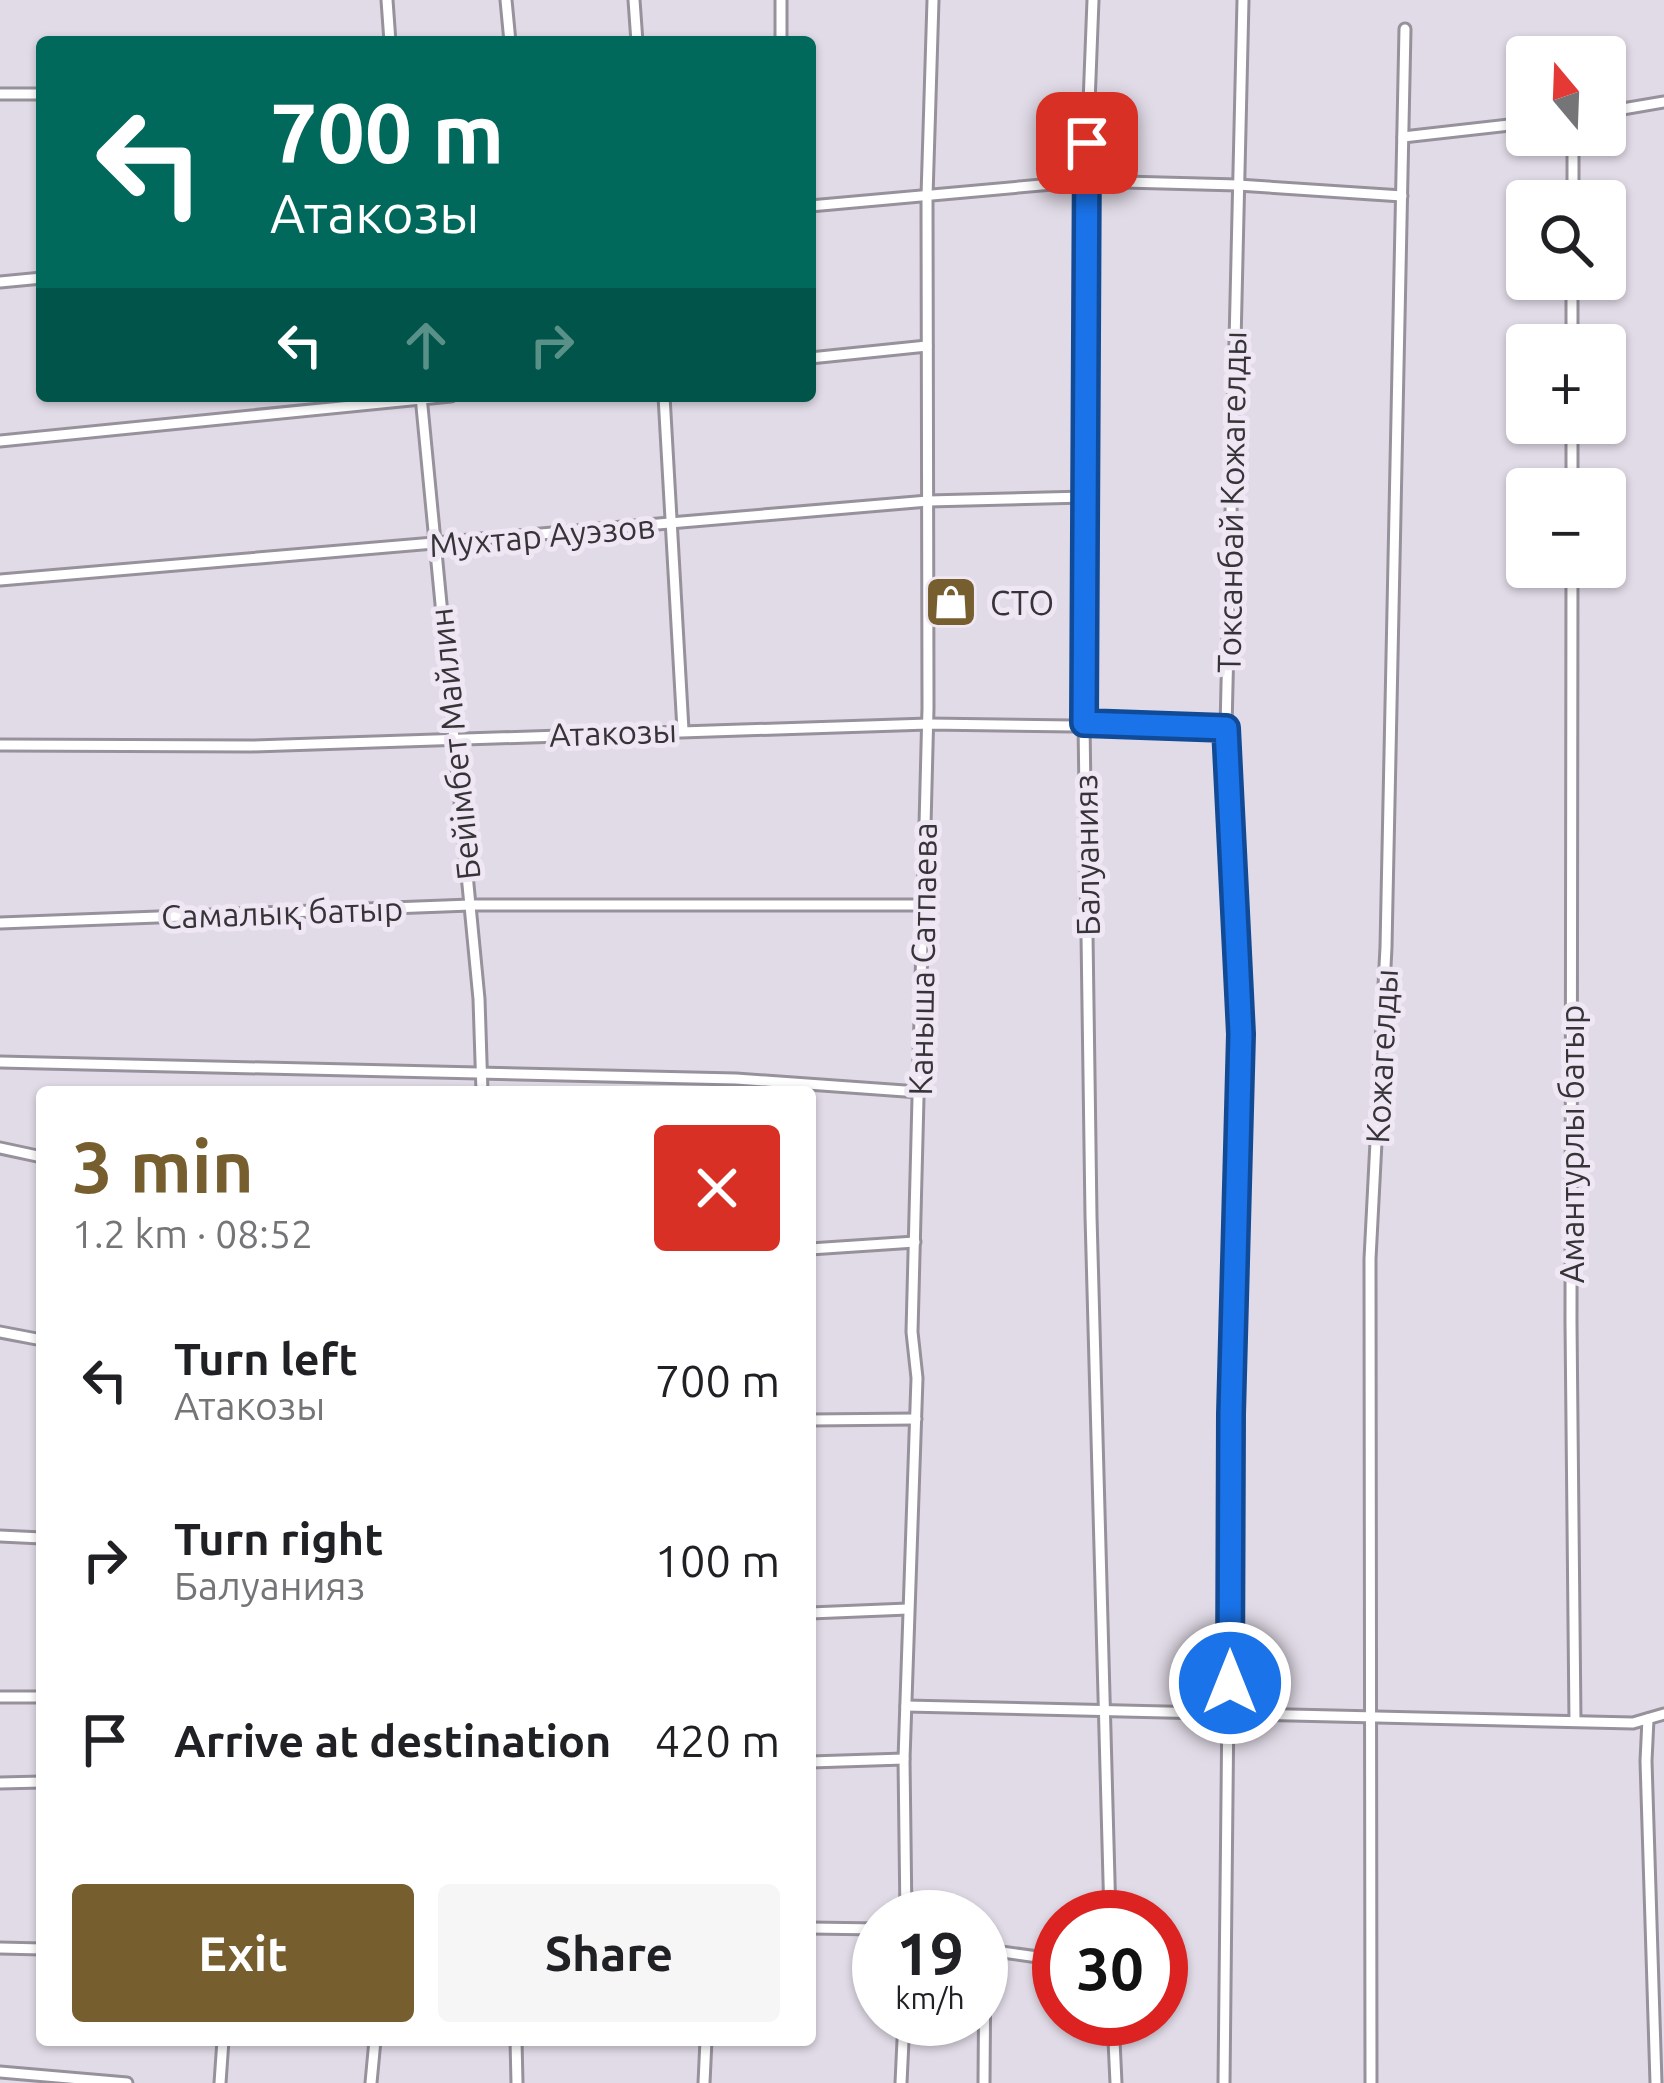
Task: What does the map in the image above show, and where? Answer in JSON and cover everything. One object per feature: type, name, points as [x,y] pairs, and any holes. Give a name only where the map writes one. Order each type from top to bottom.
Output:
[{"type":"street","points":[[387,0],[390,36]]},
{"type":"street","points":[[506,0],[509,36]]},
{"type":"street","points":[[634,0],[637,36]]},
{"type":"street","points":[[781,0],[781,36]]},
{"type":"street","name":"Каныша Сатпаева","points":[[906,1890],[904,1759],[916,1419],[912,1332],[928,724],[926,196],[933,0]]},
{"type":"street","name":"Балуанияз","points":[[1093,0],[1086,182],[1084,723],[1109,1890]]},
{"type":"street","name":"Токсанбай Кожагелды","points":[[1224,2083],[1231,1414],[1241,1034],[1226,728],[1243,0]]},
{"type":"street","name":"Кожагелды","points":[[1371,2083],[1370,1259],[1386,947],[1406,29]]},
{"type":"street","points":[[0,94],[36,94]]},
{"type":"street","points":[[1626,108],[1664,102]]},
{"type":"street","points":[[1403,137],[1506,125]]},
{"type":"street","points":[[816,205],[1086,182],[1238,184],[1402,196]]},
{"type":"street","points":[[0,282],[36,279]]},
{"type":"street","points":[[816,357],[927,346]]},
{"type":"street","points":[[0,441],[382,402]]},
{"type":"street","name":"Бейімбет Майлин","points":[[421,402],[470,905],[482,1086]]},
{"type":"street","points":[[664,402],[683,730]]},
{"type":"street","name":"Мухтар Ауэзов","points":[[0,580],[928,501],[1084,497]]},
{"type":"street","name":"Амантурлы батыр","points":[[1572,588],[1570,1323],[1575,1721]]},
{"type":"street","name":"Атакозы","points":[[0,745],[252,746],[928,724],[1226,728]]},
{"type":"street","name":"Самалық батыр","points":[[0,923],[470,905],[924,905]]},
{"type":"street","points":[[0,1062],[736,1079],[919,1092]]},
{"type":"street","points":[[0,1148],[36,1156]]},
{"type":"street","points":[[816,1249],[915,1242]]},
{"type":"street","points":[[0,1332],[36,1339]]},
{"type":"street","points":[[816,1420],[916,1419]]},
{"type":"street","points":[[0,1536],[36,1538]]},
{"type":"street","points":[[816,1613],[908,1609]]},
{"type":"street","points":[[0,1697],[36,1697]]},
{"type":"street","points":[[906,1706],[1633,1723],[1664,1714]]},
{"type":"street","points":[[1648,1718],[1656,2083]]},
{"type":"street","points":[[816,1762],[904,1759]]},
{"type":"street","points":[[0,1783],[36,1782]]},
{"type":"street","points":[[816,1928],[852,1929]]},
{"type":"street","points":[[0,1948],[36,1949]]},
{"type":"street","points":[[220,2083],[223,2046]]},
{"type":"street","points":[[371,2083],[374,2046]]},
{"type":"street","points":[[516,2046],[517,2083]]},
{"type":"street","points":[[704,2083],[706,2046]]},
{"type":"street","points":[[902,2083],[903,2046]]},
{"type":"street","points":[[984,2046],[984,2083]]},
{"type":"street","points":[[1114,2046],[1116,2083]]},
{"type":"street","points":[[0,2072],[127,2083]]},
{"type":"place","name":"CTO","points":[[951,602]]},
{"type":"route","points":[[1087,143],[1084,723],[1226,728],[1241,1034],[1230,1683]]}]
